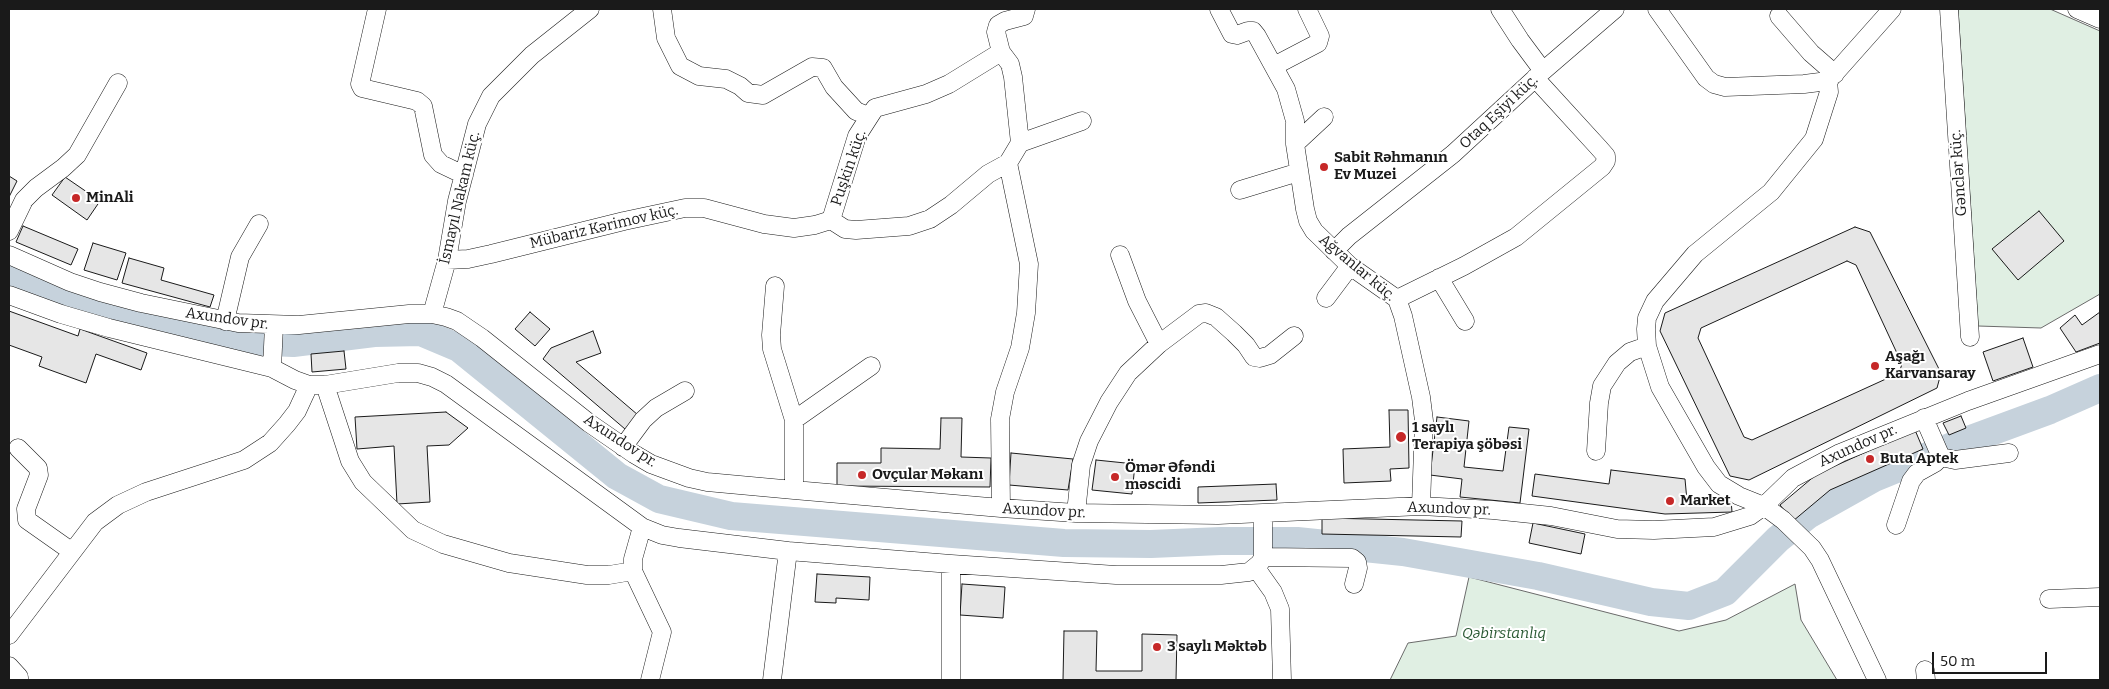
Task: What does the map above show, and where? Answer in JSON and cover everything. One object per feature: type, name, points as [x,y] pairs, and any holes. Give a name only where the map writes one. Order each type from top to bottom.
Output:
[{"type":"street","points":[[377,9],[360,84],[362,88],[416,101],[423,106],[433,155],[441,164],[464,175]]},
{"type":"street","name":"İsmayıl Nakam küç.","points":[[432,314],[447,260],[457,201],[477,124],[491,96],[532,55],[590,9]]},
{"type":"street","name":"Puşkin küç.","points":[[662,9],[666,38],[680,66],[699,76],[726,79],[740,86],[748,93],[763,95],[812,67],[823,68],[834,87],[856,111],[868,116]]},
{"type":"street","points":[[830,220],[845,229],[856,230],[909,226],[930,219],[988,174],[1008,164],[1020,144],[1013,77],[1010,64],[1001,52],[996,32],[998,25],[1005,21],[1024,16],[1026,9]]},
{"type":"street","name":"Ağvanlar küç.","points":[[1219,9],[1232,34],[1237,35],[1252,31],[1257,36],[1286,89],[1292,104],[1295,121],[1295,144],[1308,221],[1314,231],[1350,266],[1397,299],[1403,316],[1421,397],[1424,421],[1421,506]]},
{"type":"street","points":[[1274,66],[1318,43],[1320,36],[1307,9]]},
{"type":"street","points":[[1397,299],[1516,237],[1602,168],[1606,162],[1606,156],[1539,74],[1500,9]]},
{"type":"street","points":[[1658,9],[1706,78],[1714,84],[1724,87],[1744,86],[1832,77]]},
{"type":"street","points":[[1877,680],[1820,560],[1801,537],[1783,520],[1764,506],[1739,496],[1719,484],[1706,467],[1660,387],[1647,346],[1647,318],[1655,301],[1695,254],[1771,192],[1814,140],[1832,77],[1892,9]]},
{"type":"street","name":"Gənclər küç.","points":[[1949,9],[1970,337]]},
{"type":"street","points":[[2077,9],[2100,19]]},
{"type":"street","name":"Otaq Eşiyi küç.","points":[[1334,251],[1349,236],[1453,154],[1608,10]]},
{"type":"street","points":[[1779,16],[1832,77]]},
{"type":"street","name":"Puşkin küç.","points":[[830,220],[857,136],[868,116],[875,108],[882,104],[926,94],[949,84],[1001,52]]},
{"type":"street","points":[[9,231],[24,200],[77,155],[118,83]]},
{"type":"street","points":[[1295,144],[1324,117]]},
{"type":"street","points":[[1020,144],[1082,121]]},
{"type":"street","points":[[1001,508],[1000,419],[1005,392],[1020,348],[1026,313],[1029,264],[1008,164]]},
{"type":"street","points":[[1240,190],[1299,172]]},
{"type":"street","name":"Mübariz Kərimov küç.","points":[[447,260],[468,259],[491,254],[624,220],[685,208],[704,208],[764,224],[794,228],[815,225],[830,220]]},
{"type":"street","points":[[225,321],[240,257],[259,224]]},
{"type":"street","name":"Axundov pr.","points":[[9,255],[70,282],[100,292],[225,321],[274,328],[409,314],[432,314],[457,321],[482,338],[589,423],[623,447],[651,464],[689,478],[707,482],[1001,508],[1263,522],[1421,506],[1493,510],[1551,516],[1617,529],[1654,530],[1714,527],[1750,516],[1764,506],[1781,487],[1806,470],[1840,453],[1924,418],[2100,354]]},
{"type":"street","points":[[1120,255],[1137,301],[1159,344]]},
{"type":"street","points":[[1326,298],[1350,266]]},
{"type":"street","points":[[1440,278],[1465,321]]},
{"type":"street","points":[[775,286],[771,335],[772,349],[794,420],[794,490]]},
{"type":"street","points":[[9,295],[61,314],[109,328],[273,362],[295,380],[317,385],[398,373],[418,373],[432,376],[446,384],[642,527],[662,535],[788,551],[1116,575],[1239,574],[1260,563],[1352,558],[1358,568],[1354,584]]},
{"type":"street","points":[[1076,513],[1081,465],[1089,441],[1109,402],[1128,373],[1159,344],[1199,314],[1206,313],[1216,317],[1246,345],[1254,358],[1270,355],[1294,336]]},
{"type":"street","points":[[273,362],[274,328]]},
{"type":"street","points":[[1596,451],[1602,386],[1609,372],[1617,363],[1630,352],[1647,346]]},
{"type":"street","points":[[794,420],[871,366]]},
{"type":"street","points":[[9,636],[71,551],[95,522],[118,505],[146,492],[244,460],[270,443],[317,385]]},
{"type":"street","points":[[317,385],[350,461],[363,482],[413,530],[443,544],[509,563],[587,575],[633,571]]},
{"type":"street","points":[[623,447],[643,420],[656,408],[685,391]]},
{"type":"street","points":[[1924,418],[1938,450],[1955,460],[2009,453]]},
{"type":"street","points":[[18,448],[38,468],[39,475],[26,510],[27,520],[71,551]]},
{"type":"street","points":[[1896,525],[1911,481],[1918,473],[1935,463],[1938,450]]},
{"type":"street","points":[[1263,522],[1260,563],[1280,609],[1282,680]]},
{"type":"street","points":[[642,527],[633,560],[633,571],[662,632],[650,680]]},
{"type":"street","points":[[772,680],[788,551]]},
{"type":"street","points":[[951,564],[951,680]]},
{"type":"street","points":[[2048,599],[2100,597]]},
{"type":"street","points":[[9,666],[19,680]]},
{"type":"green space","points":[[1958,9],[2050,9],[2100,31],[2100,294],[2041,328],[1978,326]]},
{"type":"green space","name":"Qəbirstanlıq","points":[[1469,577],[1679,631],[1726,620],[1795,584],[1801,620],[1837,680],[1390,680],[1408,643],[1456,636]]},
{"type":"building","points":[[9,176],[17,181],[9,197]]},
{"type":"building","name":"MinAli","points":[[65,177],[100,201],[87,220],[52,195]]},
{"type":"building","points":[[2039,211],[2064,241],[2018,280],[1992,249]]},
{"type":"building","points":[[23,226],[78,249],[71,265],[16,242]]},
{"type":"building","points":[[1855,227],[1870,232],[1941,373],[1937,388],[1749,480],[1730,476],[1660,331],[1665,313]],"holes":[[[1847,261],[1856,265],[1902,364],[1899,373],[1752,440],[1744,437],[1698,338],[1701,328]]]},
{"type":"building","points":[[93,243],[126,253],[117,280],[84,270]]},
{"type":"building","points":[[129,258],[164,268],[161,280],[214,295],[210,307],[122,283]]},
{"type":"building","points":[[9,311],[78,336],[80,329],[147,353],[141,370],[96,354],[86,383],[39,366],[42,357],[9,345]]},
{"type":"building","points":[[530,312],[550,329],[535,346],[515,329]]},
{"type":"building","points":[[2100,312],[2100,343],[2076,352],[2060,328],[2075,315],[2082,325]]},
{"type":"building","points":[[593,331],[601,353],[576,362],[638,415],[625,429],[543,359],[551,348]]},
{"type":"building","points":[[2023,338],[2033,367],[1993,381],[1983,352]]},
{"type":"building","points":[[344,351],[346,369],[312,372],[311,354]]},
{"type":"building","points":[[1389,410],[1408,410],[1409,468],[1390,469],[1391,481],[1344,483],[1343,449],[1390,447]]},
{"type":"building","points":[[446,412],[468,428],[449,445],[427,446],[430,502],[397,504],[394,446],[357,449],[355,417]]},
{"type":"building","points":[[1961,416],[1966,428],[1949,435],[1943,423]]},
{"type":"building","points":[[1437,417],[1469,421],[1464,467],[1503,471],[1509,427],[1529,429],[1520,503],[1460,497],[1462,479],[1430,475]]},
{"type":"building","points":[[941,418],[962,418],[961,457],[991,458],[990,487],[837,486],[837,463],[881,463],[881,448],[940,449]]},
{"type":"building","points":[[1915,430],[1923,449],[1830,490],[1793,521],[1780,505],[1817,474]]},
{"type":"building","points":[[1011,453],[1073,459],[1068,490],[1009,485]]},
{"type":"building","points":[[1096,460],[1135,464],[1132,494],[1092,490]]},
{"type":"building","points":[[1611,470],[1685,479],[1687,501],[1731,500],[1732,512],[1665,514],[1532,496],[1535,474],[1609,484]]},
{"type":"building","points":[[1276,484],[1277,500],[1198,503],[1198,487]]},
{"type":"building","points":[[1322,518],[1462,521],[1461,537],[1322,534]]},
{"type":"building","points":[[1533,523],[1585,534],[1581,554],[1529,543]]},
{"type":"building","points":[[817,574],[870,577],[869,600],[836,598],[836,603],[815,602]]},
{"type":"building","points":[[962,584],[1005,587],[1003,618],[960,615]]},
{"type":"building","points":[[1064,631],[1097,631],[1096,671],[1142,671],[1142,634],[1177,635],[1176,680],[1063,680]]},
{"type":"waterway","points":[[9,276],[35,290],[125,317],[246,341],[293,343],[374,333],[421,332],[459,348],[617,476],[659,499],[731,516],[1064,543],[1151,544],[1221,541],[1297,541],[1403,552],[1538,576],[1651,602],[1689,606],[1725,592],[1778,539],[1808,515],[1874,478],[1955,445],[2050,410],[2100,388]]},
{"type":"place","name":"Sabit Rəhmanın Ev Muzei","points":[[1324,167]]},
{"type":"place","name":"MinAli","points":[[76,198]]},
{"type":"place","name":"Aşağı Karvansaray","points":[[1875,366]]},
{"type":"place","name":"1 saylı Terapiya şöbəsi","points":[[1401,437]]},
{"type":"place","name":"Buta Aptek","points":[[1870,459]]},
{"type":"place","name":"Ovçular Məkanı","points":[[862,475]]},
{"type":"place","name":"Ömər Əfəndi məscidi","points":[[1115,477]]},
{"type":"place","name":"Market","points":[[1670,501]]},
{"type":"place","name":"3 saylı Məktəb","points":[[1157,647]]}]
